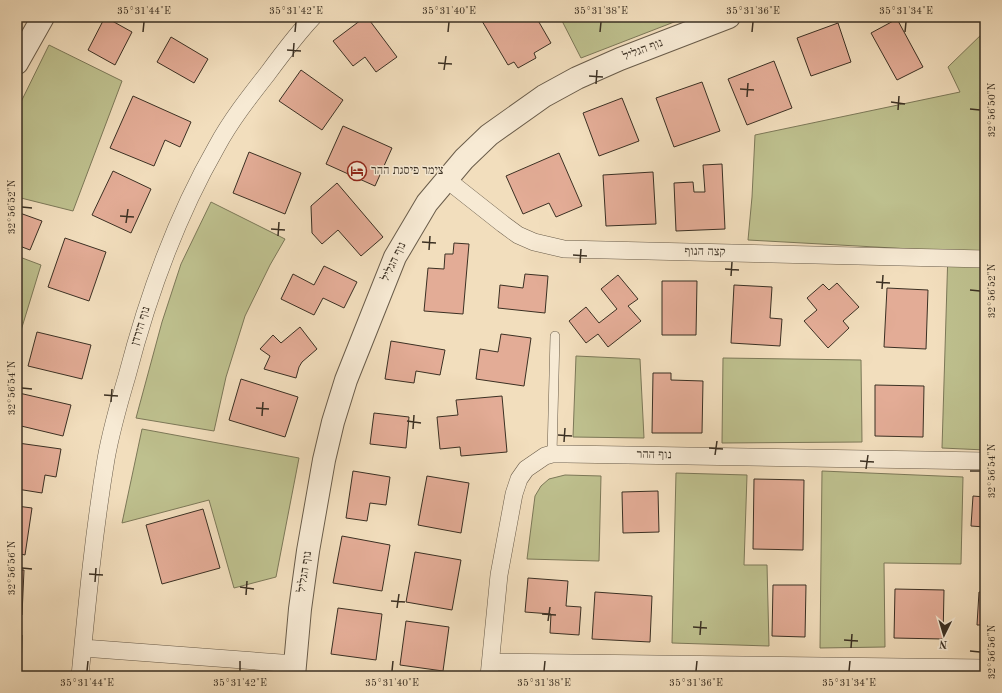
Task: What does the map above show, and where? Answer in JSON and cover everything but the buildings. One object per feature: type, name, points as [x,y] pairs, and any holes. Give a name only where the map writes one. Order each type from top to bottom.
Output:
[{"type":"street","points":[[17,63],[42,17]]},
{"type":"street","name":"נוף הירדן","points":[[80,676],[92,556],[107,457],[135,345],[155,281],[173,233],[217,144],[254,91],[313,17]]},
{"type":"street","name":"נוף הגליל","points":[[294,670],[300,609],[321,474],[333,422],[346,380],[394,257],[427,203],[464,159],[489,136],[544,96],[577,78],[620,59],[729,17]]},
{"type":"street","name":"קצה הנוף","points":[[446,179],[518,235],[534,242],[564,249],[985,259]]},
{"type":"street","name":"נוף ההר","points":[[985,461],[552,454],[545,456],[526,469],[519,478],[514,494],[499,575],[490,669],[709,671],[985,668]]},
{"type":"street","points":[[83,648],[294,670]]},
{"type":"lane","points":[[552,454],[555,336]]},
{"type":"green space","points":[[560,17],[687,17],[581,58]]},
{"type":"green space","points":[[985,31],[985,450],[942,448],[948,251],[748,240],[755,135],[960,92],[948,67]]},
{"type":"green space","points":[[49,45],[122,81],[73,211],[17,197],[17,110]]},
{"type":"green space","points":[[211,202],[285,239],[270,265],[245,316],[226,377],[214,431],[136,418],[162,322],[181,264]]},
{"type":"green space","points":[[17,256],[41,265],[19,337],[17,336]]},
{"type":"green space","points":[[576,356],[640,359],[644,438],[573,437]]},
{"type":"green space","points":[[723,358],[861,360],[862,442],[722,443]]},
{"type":"green space","points":[[142,429],[299,458],[276,577],[234,588],[209,500],[122,523]]},
{"type":"green space","points":[[822,471],[963,477],[961,564],[884,563],[885,647],[820,648]]},
{"type":"green space","points":[[676,473],[747,475],[744,565],[767,565],[769,646],[672,643]]},
{"type":"green space","points":[[565,475],[601,476],[599,561],[527,559],[535,496],[541,486],[549,479]]},
{"type":"place","name":"צימר פיסגת ההר","points":[[357,171]]}]
